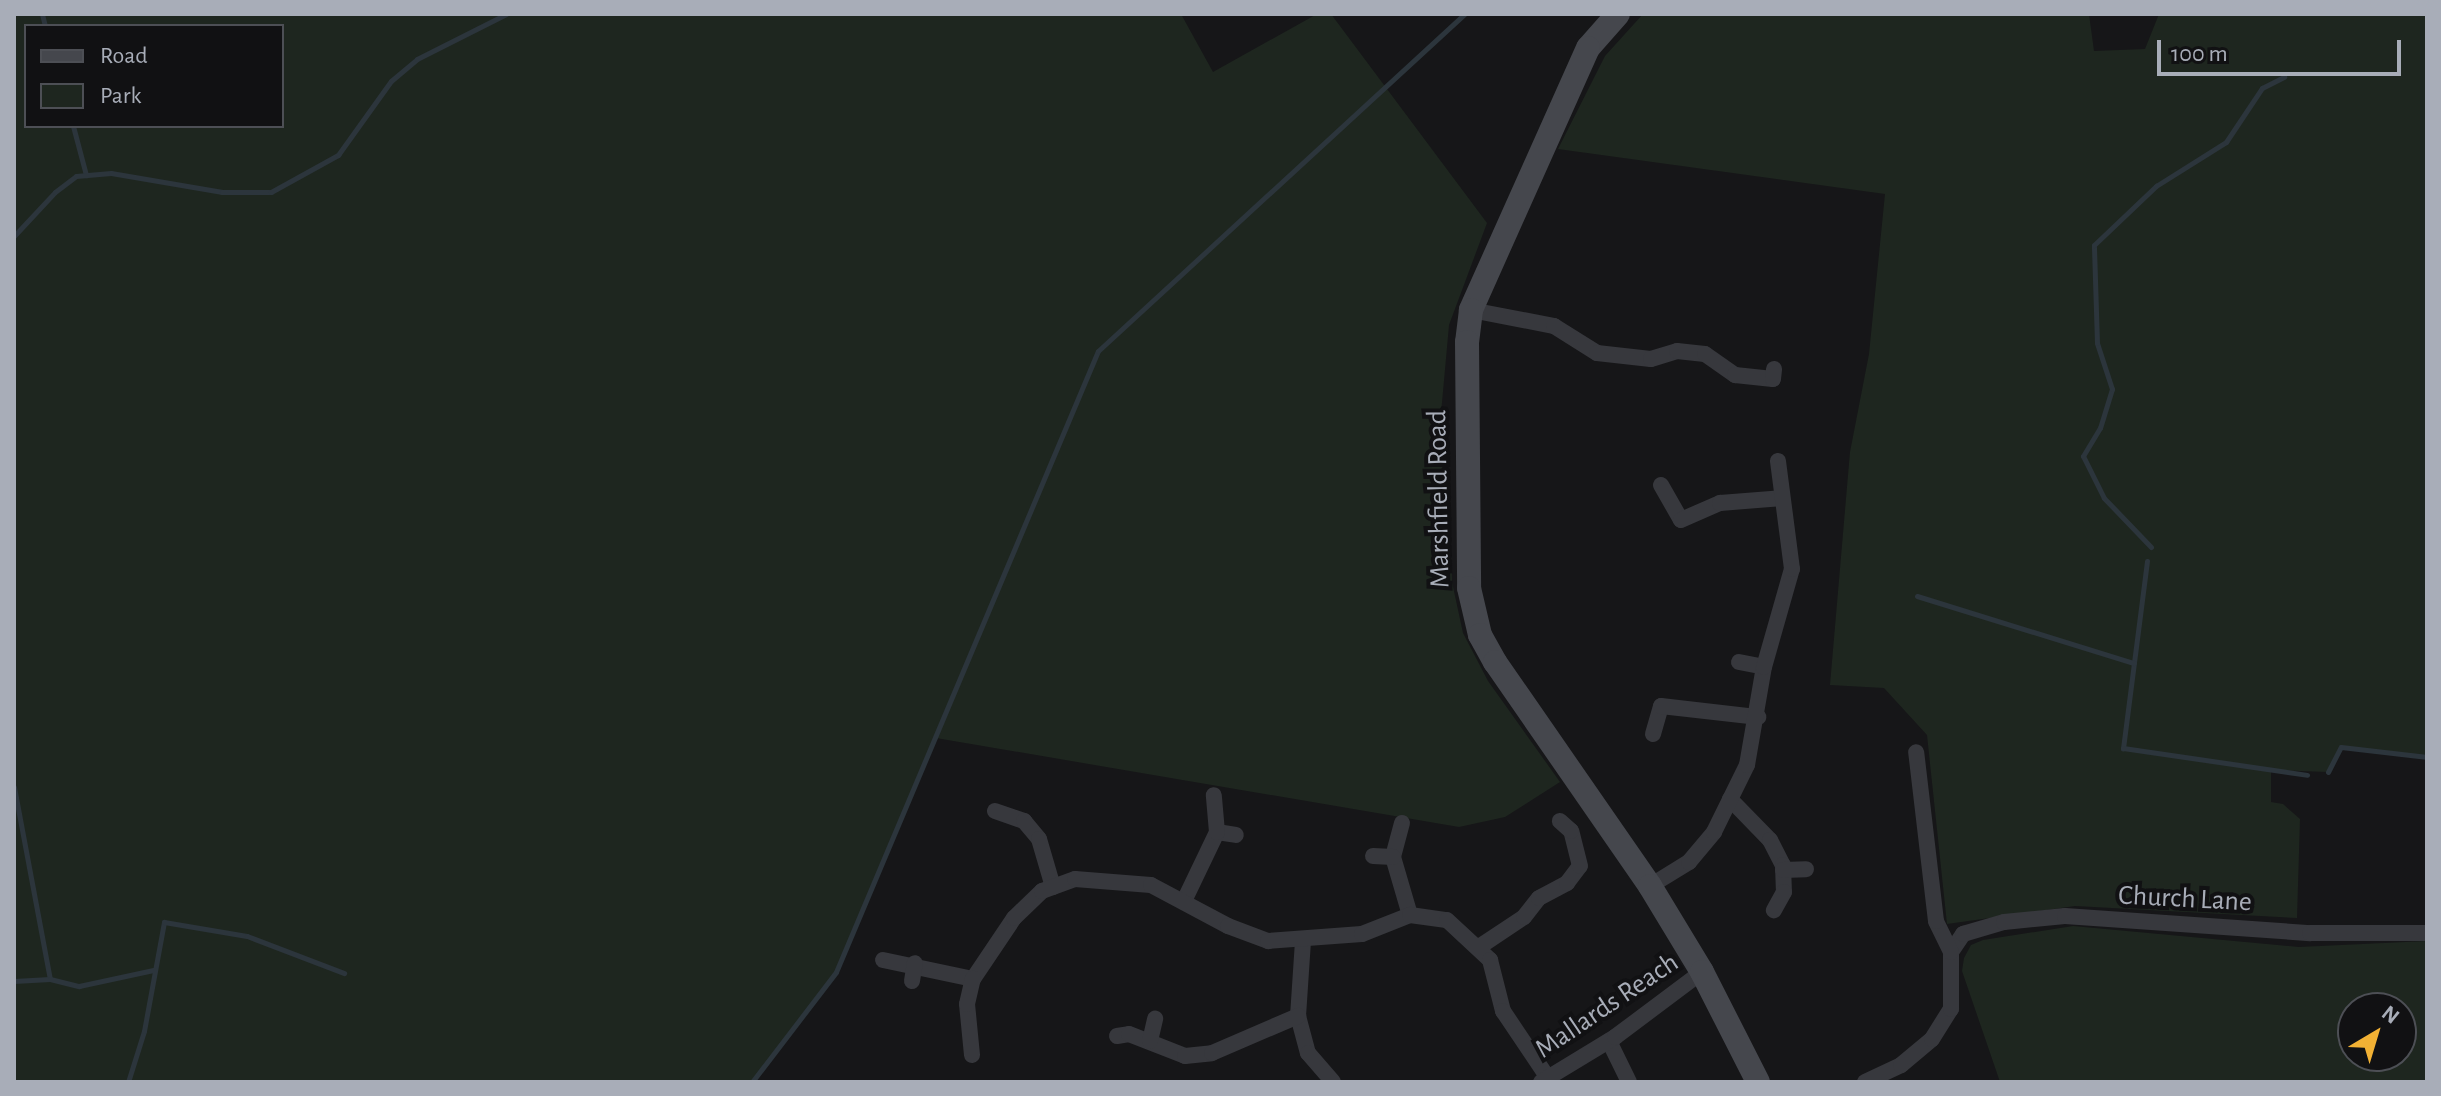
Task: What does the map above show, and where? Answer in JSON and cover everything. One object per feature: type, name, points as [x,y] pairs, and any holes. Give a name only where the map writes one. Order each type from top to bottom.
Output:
[{"type":"street","name":"Marshfield Road","points":[[1618,14],[1588,48],[1471,310],[1467,560],[1473,612],[1495,662],[1650,886],[1702,972],[1758,1082]]},
{"type":"street","points":[[1471,310],[1554,326],[1597,353],[1651,359],[1677,351],[1705,354],[1735,375],[1773,379],[1774,369]]},
{"type":"street","points":[[1650,886],[1689,862],[1714,832],[1747,765],[1758,717],[1764,667],[1792,569],[1778,461]]},
{"type":"street","points":[[1661,485],[1681,520],[1720,503],[1782,498]]},
{"type":"street","points":[[1739,662],[1764,667]]},
{"type":"street","points":[[1653,734],[1661,706],[1758,717]]},
{"type":"street","points":[[1865,1082],[1901,1065],[1932,1039],[1951,1009],[1951,952],[1936,921],[1916,752]]},
{"type":"street","points":[[1184,901],[1217,832],[1214,795]]},
{"type":"street","points":[[1730,799],[1770,840],[1783,870],[1784,892],[1774,910]]},
{"type":"street","points":[[995,811],[1024,821],[1039,839],[1053,887]]},
{"type":"street","points":[[1479,947],[1524,917],[1539,898],[1567,883],[1580,866],[1571,831],[1560,821]]},
{"type":"street","points":[[1402,823],[1393,857],[1410,915]]},
{"type":"street","points":[[1217,832],[1236,835]]},
{"type":"street","points":[[1373,856],[1393,857]]},
{"type":"street","points":[[1783,870],[1806,869]]},
{"type":"street","points":[[972,1055],[967,1004],[973,979],[1014,918],[1053,887],[1075,879],[1139,883],[1268,941],[1303,941],[1362,934],[1410,915],[1447,920],[1490,960],[1503,1011],[1544,1080]]},
{"type":"street","name":"Church Lane","points":[[1951,952],[1963,934],[2004,922],[2065,916],[2310,933],[2427,933]]},
{"type":"street","points":[[1303,941],[1298,1016],[1308,1053],[1333,1082]]},
{"type":"street","points":[[883,960],[915,963],[973,979]]},
{"type":"street","points":[[912,981],[915,963]]},
{"type":"street","name":"Mallards Reach","points":[[1544,1080],[1609,1041],[1702,972]]},
{"type":"street","points":[[1117,1036],[1129,1034],[1185,1056],[1212,1053],[1298,1016]]},
{"type":"street","points":[[1150,1041],[1155,1019]]},
{"type":"street","points":[[1609,1041],[1629,1082]]},
{"type":"green space","points":[[14,14],[1181,14],[1213,72],[1317,14],[1331,14],[1487,223],[1449,325],[1439,435],[1449,480],[1452,582],[1463,633],[1488,681],[1560,782],[1505,817],[1459,827],[936,738],[836,972],[752,1082],[14,1082]]},
{"type":"green space","points":[[1643,14],[2089,14],[2094,51],[2145,49],[2159,14],[2427,14],[2427,757],[2341,747],[2328,772],[2271,770],[2271,802],[2283,804],[2300,819],[2297,918],[2075,906],[1947,924],[1927,735],[1884,688],[1830,685],[1850,452],[1869,354],[1885,194],[1558,149],[1605,56]]},
{"type":"green space","points":[[2073,926],[2299,947],[2427,941],[2427,1082],[2000,1082],[1962,971],[1971,945],[1983,940]]},
{"type":"waterway","points":[[42,14],[44,24]]},
{"type":"waterway","points":[[14,236],[55,192],[76,176],[111,173],[222,192],[271,192],[338,155],[391,81],[417,59],[506,14]]},
{"type":"waterway","points":[[752,1082],[836,972],[1098,351],[1464,14]]},
{"type":"waterway","points":[[2151,547],[2104,498],[2083,456],[2100,428],[2112,389],[2097,343],[2094,245],[2156,186],[2226,142],[2262,88],[2284,77]]},
{"type":"waterway","points":[[74,128],[86,175]]},
{"type":"waterway","points":[[2147,561],[2123,748],[2307,775]]},
{"type":"waterway","points":[[1917,596],[2134,663]]},
{"type":"waterway","points":[[2328,772],[2341,747],[2427,757]]},
{"type":"waterway","points":[[14,787],[50,979]]},
{"type":"waterway","points":[[128,1082],[144,1031],[164,922],[247,936],[344,973]]},
{"type":"waterway","points":[[14,981],[50,979],[79,986],[153,970]]}]
